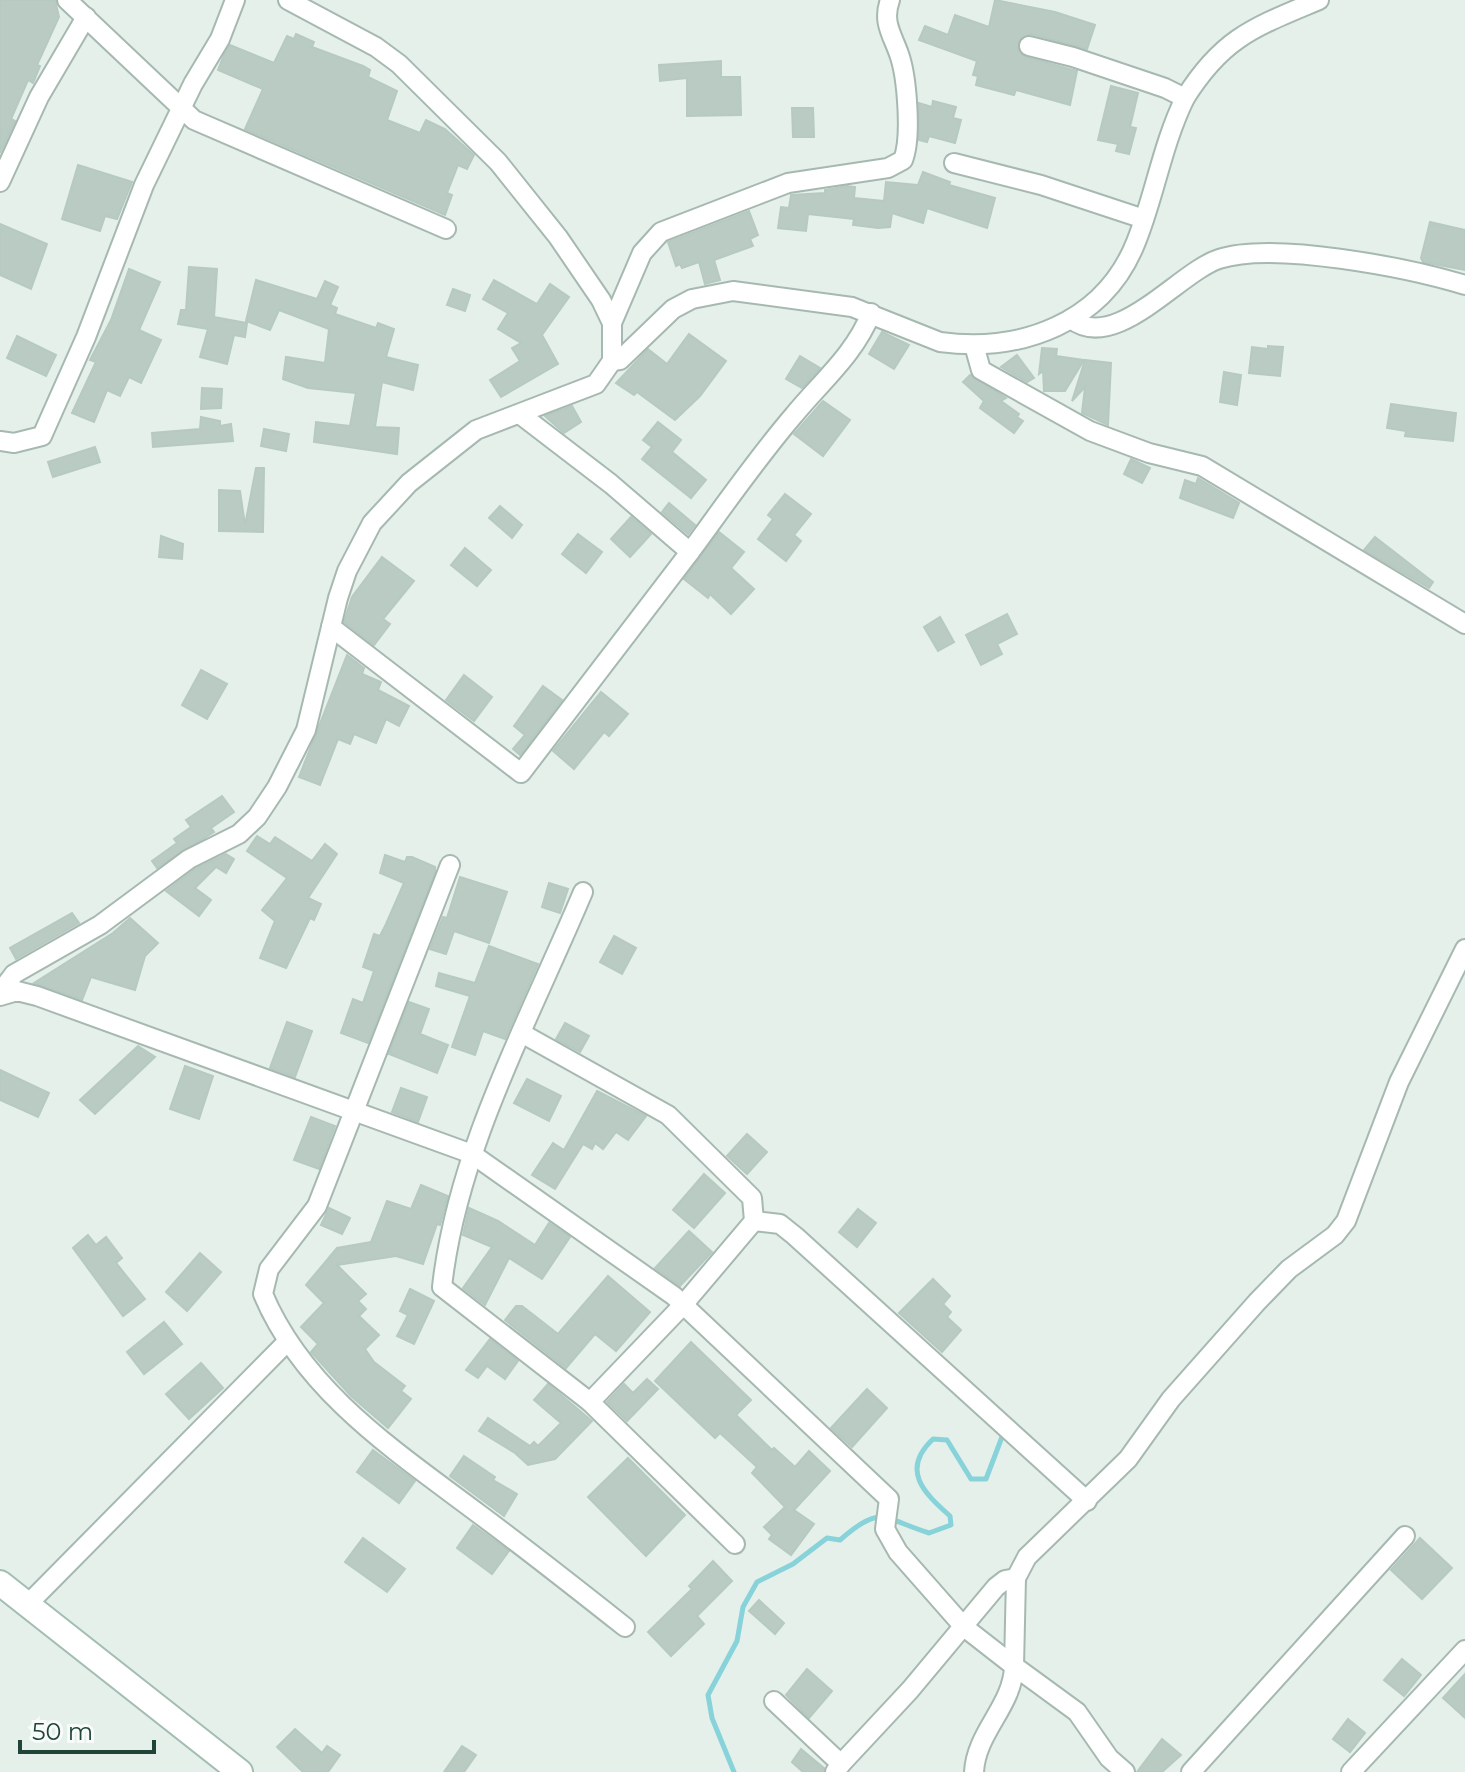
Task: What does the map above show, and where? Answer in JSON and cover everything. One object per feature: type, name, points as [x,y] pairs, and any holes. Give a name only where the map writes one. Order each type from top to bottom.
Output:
[{"type":"main road","points":[[0,1583],[240,1772]]},
{"type":"street","points":[[67,0],[180,110],[219,132],[446,229]]},
{"type":"street","points":[[0,441],[14,443],[42,436],[86,337],[144,185],[180,110],[220,39],[235,0]]},
{"type":"street","points":[[288,0],[399,64],[498,162],[585,274],[612,323]]},
{"type":"street","points":[[612,361],[612,323],[642,253],[661,232],[788,183],[888,168],[903,160],[908,133],[904,77],[886,19],[890,0]]},
{"type":"street","points":[[1125,1772],[1109,1758],[1077,1712],[964,1627],[898,1552],[888,1517],[889,1499],[683,1305],[549,1205],[472,1154],[37,996],[4,994],[14,974],[100,925],[189,859],[239,834],[257,817],[306,730],[347,571],[372,523],[387,505],[476,430],[596,384],[612,361],[628,353],[673,309],[711,294],[760,294],[827,302],[871,313],[940,342],[974,345],[1030,339],[1071,319],[1122,267],[1144,219],[1168,136],[1201,72],[1236,38],[1319,0]]},
{"type":"street","points":[[0,182],[65,48],[86,17]]},
{"type":"street","points":[[1029,46],[1073,57],[1185,98]]},
{"type":"street","points":[[954,163],[1041,185],[1144,219]]},
{"type":"street","points":[[1071,319],[1087,328],[1105,327],[1157,302],[1209,262],[1249,252],[1300,253],[1411,272],[1465,285]]},
{"type":"street","points":[[331,627],[521,773],[780,432],[820,389],[859,338],[871,313]]},
{"type":"street","points":[[974,345],[981,370],[1063,417],[1149,453],[1202,466],[1465,624]]},
{"type":"street","points":[[521,415],[611,484],[690,552]]},
{"type":"street","points":[[450,865],[317,1206],[265,1279],[263,1294],[287,1342],[328,1391],[386,1444],[625,1627]]},
{"type":"street","points":[[583,892],[472,1154],[447,1242],[442,1287],[590,1402],[735,1544]]},
{"type":"street","points":[[974,1772],[978,1750],[1011,1693],[1016,1578],[1027,1557],[1128,1459],[1171,1399],[1257,1302],[1289,1269],[1335,1235],[1346,1221],[1389,1105],[1465,949]]},
{"type":"street","points":[[523,1034],[668,1115],[752,1198],[754,1221],[683,1305],[590,1402]]},
{"type":"street","points":[[754,1221],[780,1224],[795,1236],[1087,1501]]},
{"type":"street","points":[[27,1605],[287,1342]]},
{"type":"street","points":[[1191,1772],[1405,1536]]},
{"type":"street","points":[[774,1701],[838,1768],[996,1587],[1005,1580],[1016,1578]]},
{"type":"street","points":[[1351,1772],[1465,1650]]},
{"type":"building","points":[[0,0],[55,0],[59,17],[37,65],[40,66],[33,83],[28,80],[11,119],[15,121],[0,153]]},
{"type":"building","points":[[995,0],[1055,12],[1095,25],[1087,49],[1031,34],[1018,42],[1018,50],[1025,57],[1077,71],[1070,105],[1016,90],[1014,95],[976,85],[978,76],[973,75],[977,61],[919,40],[925,26],[948,35],[955,15],[989,27]]},
{"type":"building","points":[[296,34],[314,42],[312,47],[363,66],[370,70],[368,77],[397,91],[387,120],[420,133],[426,120],[445,129],[474,155],[467,169],[458,165],[447,193],[452,195],[445,215],[245,129],[263,89],[218,70],[224,55],[230,45],[274,63],[287,36],[294,39]]},
{"type":"building","points":[[721,61],[721,77],[740,77],[741,115],[687,116],[687,78],[660,81],[659,65]]},
{"type":"building","points":[[1111,86],[1138,93],[1130,127],[1136,128],[1129,154],[1116,151],[1118,144],[1098,140]]},
{"type":"building","points":[[933,101],[956,107],[953,118],[961,120],[955,143],[929,136],[927,142],[919,140],[919,103],[932,107]]},
{"type":"building","points":[[792,108],[813,108],[814,137],[793,137]]},
{"type":"building","points":[[78,165],[132,182],[117,219],[105,216],[100,231],[62,219]]},
{"type":"building","points":[[923,172],[950,182],[949,185],[995,198],[987,228],[927,208],[923,223],[892,213],[890,227],[878,228],[853,225],[854,219],[808,214],[806,231],[778,228],[781,207],[789,208],[791,195],[825,193],[825,190],[847,186],[855,187],[854,198],[884,201],[886,182],[918,185]]},
{"type":"building","points":[[749,211],[758,235],[750,239],[753,246],[714,260],[720,280],[705,284],[699,262],[682,268],[680,264],[676,266],[668,242]]},
{"type":"building","points":[[1430,222],[1465,230],[1465,270],[1423,262],[1421,258]]},
{"type":"building","points":[[0,224],[47,244],[31,289],[0,275]]},
{"type":"building","points":[[189,267],[217,269],[214,317],[247,323],[245,337],[234,335],[227,364],[200,357],[208,329],[178,324],[181,310],[186,310]]},
{"type":"building","points":[[129,269],[160,282],[139,330],[161,340],[141,383],[129,377],[120,396],[107,390],[94,422],[72,413],[96,362],[90,360],[111,320]]},
{"type":"building","points":[[256,280],[317,299],[325,281],[338,287],[330,305],[337,308],[335,314],[376,328],[378,323],[394,329],[386,357],[418,365],[413,390],[382,382],[375,427],[399,428],[397,454],[314,442],[316,422],[350,426],[356,393],[308,388],[283,379],[286,357],[325,363],[329,329],[279,310],[270,330],[246,321]]},
{"type":"building","points":[[494,280],[537,304],[550,284],[569,297],[542,335],[558,364],[501,397],[490,380],[520,361],[512,348],[521,343],[498,329],[508,313],[483,299]]},
{"type":"building","points":[[453,289],[470,295],[465,311],[447,305]]},
{"type":"building","points":[[882,332],[909,345],[894,369],[869,354]]},
{"type":"building","points":[[689,334],[726,361],[700,396],[675,420],[637,392],[634,395],[616,383],[648,349],[667,364]]},
{"type":"building","points":[[17,336],[56,355],[46,376],[7,358]]},
{"type":"building","points":[[1268,346],[1283,347],[1280,376],[1249,373],[1252,347],[1268,349]]},
{"type":"building","points":[[1042,348],[1057,349],[1056,356],[1084,360],[1065,391],[1044,391],[1043,371],[1039,374]]},
{"type":"building","points":[[1017,355],[1034,378],[1027,382],[1001,367]]},
{"type":"building","points":[[800,356],[820,368],[802,388],[786,379]]},
{"type":"building","points":[[1085,360],[1111,363],[1108,425],[1082,413],[1085,387],[1072,401]]},
{"type":"building","points":[[1224,372],[1241,375],[1237,405],[1220,402]]},
{"type":"building","points":[[970,375],[1006,398],[1001,401],[1019,414],[1017,417],[1023,421],[1014,433],[980,408],[984,401],[963,382]]},
{"type":"building","points":[[202,388],[222,389],[221,408],[201,409]]},
{"type":"building","points":[[823,401],[850,420],[823,456],[794,434]]},
{"type":"building","points":[[1391,404],[1456,413],[1453,441],[1405,436],[1406,431],[1387,428]]},
{"type":"building","points":[[572,406],[581,422],[564,433],[545,416]]},
{"type":"building","points":[[201,417],[220,421],[220,426],[231,424],[233,441],[153,447],[152,433],[200,429]]},
{"type":"building","points":[[658,422],[681,440],[672,452],[706,480],[691,498],[642,459],[652,447],[643,440]]},
{"type":"building","points":[[264,429],[289,434],[286,451],[261,446]]},
{"type":"building","points":[[95,447],[100,462],[53,477],[48,462]]},
{"type":"building","points":[[1131,459],[1150,468],[1142,483],[1124,474]]},
{"type":"building","points":[[256,468],[264,468],[263,532],[219,531],[219,490],[240,491],[245,525]]},
{"type":"building","points":[[1198,478],[1239,503],[1233,518],[1180,498],[1185,480],[1196,484]]},
{"type":"building","points":[[785,494],[811,514],[794,535],[801,541],[786,561],[758,539],[773,519],[768,515]]},
{"type":"building","points":[[669,503],[695,525],[688,534],[662,512]]},
{"type":"building","points":[[500,506],[522,525],[512,538],[489,518]]},
{"type":"building","points":[[631,517],[651,534],[630,557],[611,539]]},
{"type":"building","points":[[719,532],[744,552],[731,568],[754,589],[731,614],[710,594],[708,598],[684,579]]},
{"type":"building","points":[[578,534],[602,552],[586,573],[562,554]]},
{"type":"building","points":[[161,536],[183,544],[182,559],[159,557]]},
{"type":"building","points":[[1375,537],[1433,582],[1429,588],[1364,550]]},
{"type":"building","points":[[465,548],[491,570],[477,586],[451,565]]},
{"type":"building","points":[[382,557],[414,581],[383,619],[390,624],[374,645],[344,622],[352,597]]},
{"type":"building","points":[[1007,614],[1017,634],[997,644],[1002,654],[981,665],[966,635]]},
{"type":"building","points":[[940,617],[954,642],[938,651],[924,627]]},
{"type":"building","points":[[347,655],[364,668],[362,674],[381,682],[378,690],[409,706],[399,726],[386,719],[376,743],[354,734],[350,744],[338,739],[320,785],[299,777]]},
{"type":"building","points":[[201,670],[227,684],[207,719],[182,705]]},
{"type":"building","points":[[464,675],[492,697],[474,721],[446,700]]},
{"type":"building","points":[[543,686],[562,700],[520,755],[513,749],[525,735],[514,726]]},
{"type":"building","points":[[601,692],[628,714],[609,736],[604,732],[574,769],[553,751]]},
{"type":"building","points":[[222,796],[234,812],[211,828],[214,832],[157,868],[152,861],[177,843],[174,839],[191,827],[186,820]]},
{"type":"building","points":[[257,836],[270,844],[275,837],[312,861],[325,844],[337,854],[308,898],[321,904],[314,920],[310,918],[286,968],[260,958],[275,921],[262,910],[287,878],[247,851]]},
{"type":"building","points":[[226,854],[234,859],[226,873],[216,867],[195,888],[211,900],[199,916],[166,891],[195,869]]},
{"type":"building","points":[[385,855],[405,862],[407,857],[412,857],[435,867],[435,872],[368,1043],[341,1033],[353,999],[363,1003],[374,971],[363,967],[374,934],[380,936],[404,883],[380,873]]},
{"type":"building","points":[[460,877],[507,892],[489,943],[454,931],[446,954],[430,949],[443,917],[447,918]]},
{"type":"building","points":[[549,883],[568,889],[560,913],[542,907]]},
{"type":"building","points":[[72,913],[79,923],[16,959],[10,948]]},
{"type":"building","points":[[130,918],[158,943],[145,956],[135,990],[91,977],[82,1000],[34,983],[113,933]]},
{"type":"building","points":[[614,936],[636,948],[622,974],[600,962]]},
{"type":"building","points":[[489,946],[538,964],[505,1039],[483,1031],[475,1055],[452,1047],[470,996],[436,986],[439,973],[475,983]]},
{"type":"building","points":[[409,1002],[429,1009],[420,1034],[448,1045],[437,1073],[389,1054]]},
{"type":"building","points":[[287,1022],[312,1031],[295,1077],[270,1068]]},
{"type":"building","points":[[565,1023],[589,1036],[580,1052],[556,1039]]},
{"type":"building","points":[[138,1046],[155,1057],[95,1114],[80,1100]]},
{"type":"building","points":[[185,1066],[213,1076],[199,1119],[170,1109]]},
{"type":"building","points":[[0,1070],[49,1093],[38,1117],[0,1100]]},
{"type":"building","points":[[527,1079],[561,1096],[549,1121],[514,1103]]},
{"type":"building","points":[[401,1088],[427,1097],[418,1122],[392,1112]]},
{"type":"building","points":[[597,1091],[646,1116],[628,1140],[616,1132],[603,1149],[595,1143],[592,1149],[583,1144],[555,1189],[532,1175],[553,1143],[564,1150]]},
{"type":"building","points":[[311,1117],[335,1126],[319,1169],[294,1160]]},
{"type":"building","points":[[747,1134],[767,1152],[747,1174],[727,1156]]},
{"type":"building","points":[[704,1174],[725,1193],[694,1228],[673,1210]]},
{"type":"building","points":[[421,1185],[448,1196],[440,1225],[437,1224],[423,1264],[396,1256],[337,1265],[366,1294],[358,1301],[366,1309],[359,1316],[379,1335],[365,1349],[374,1362],[405,1386],[401,1391],[411,1399],[388,1428],[351,1396],[311,1352],[318,1344],[301,1327],[324,1303],[306,1285],[337,1248],[371,1242],[387,1201],[411,1209]]},
{"type":"building","points":[[329,1208],[350,1218],[342,1234],[321,1225]]},
{"type":"building","points":[[469,1208],[498,1221],[535,1245],[549,1223],[570,1237],[542,1279],[509,1258],[485,1305],[463,1288],[492,1247],[463,1235]]},
{"type":"building","points":[[858,1209],[876,1223],[857,1247],[839,1232]]},
{"type":"building","points":[[689,1231],[712,1252],[680,1286],[655,1268]]},
{"type":"building","points":[[88,1235],[96,1245],[106,1237],[122,1258],[116,1263],[145,1299],[123,1316],[73,1248]]},
{"type":"building","points":[[200,1253],[221,1272],[187,1311],[166,1292]]},
{"type":"building","points":[[608,1276],[650,1312],[616,1351],[595,1334],[566,1368],[505,1320],[516,1306],[522,1306],[558,1334]]},
{"type":"building","points":[[933,1279],[950,1296],[943,1304],[951,1312],[947,1317],[961,1330],[942,1352],[899,1313]]},
{"type":"building","points":[[410,1289],[434,1301],[414,1344],[397,1336],[408,1315],[400,1311]]},
{"type":"building","points":[[164,1322],[182,1344],[144,1374],[127,1352]]},
{"type":"building","points":[[490,1339],[518,1361],[505,1379],[487,1366],[478,1378],[466,1370]]},
{"type":"building","points":[[691,1342],[751,1400],[736,1415],[772,1450],[774,1448],[795,1467],[809,1451],[830,1471],[794,1510],[814,1524],[791,1555],[769,1539],[772,1535],[764,1527],[785,1507],[752,1473],[757,1467],[720,1433],[715,1438],[655,1381]]},
{"type":"building","points":[[201,1363],[223,1388],[189,1419],[166,1394]]},
{"type":"building","points":[[647,1379],[658,1389],[627,1421],[607,1402],[624,1384],[633,1393]]},
{"type":"building","points":[[548,1384],[592,1421],[555,1459],[528,1465],[515,1453],[479,1431],[488,1418],[530,1446],[534,1442],[538,1446],[561,1423],[534,1400]]},
{"type":"building","points":[[867,1389],[887,1408],[852,1447],[831,1428]]},
{"type":"building","points":[[373,1450],[415,1481],[399,1503],[357,1472]]},
{"type":"building","points":[[464,1456],[495,1477],[493,1480],[517,1494],[504,1516],[450,1476]]},
{"type":"building","points":[[628,1458],[685,1515],[646,1556],[588,1497]]},
{"type":"building","points":[[473,1525],[509,1551],[492,1574],[457,1548]]},
{"type":"building","points":[[363,1538],[405,1569],[387,1592],[345,1562]]},
{"type":"building","points":[[1420,1538],[1452,1568],[1422,1599],[1391,1570]]},
{"type":"building","points":[[713,1561],[732,1581],[697,1616],[704,1624],[671,1656],[648,1632],[692,1589],[689,1586]]},
{"type":"building","points":[[759,1600],[784,1623],[775,1634],[749,1611]]},
{"type":"building","points":[[1402,1659],[1421,1675],[1404,1696],[1384,1680]]},
{"type":"building","points":[[807,1669],[832,1691],[809,1718],[786,1695]]},
{"type":"building","points":[[1465,1674],[1465,1718],[1443,1698]]},
{"type":"building","points":[[1348,1719],[1365,1733],[1350,1752],[1333,1739]]},
{"type":"building","points":[[295,1729],[322,1753],[327,1746],[340,1755],[328,1772],[303,1772],[277,1747]]},
{"type":"building","points":[[1162,1739],[1181,1755],[1162,1772],[1137,1772]]},
{"type":"building","points":[[462,1746],[476,1755],[464,1772],[444,1772]]},
{"type":"building","points":[[801,1749],[824,1768],[823,1772],[803,1772],[792,1762]]},
{"type":"waterway","points":[[734,1772],[712,1718],[708,1695],[737,1641],[743,1607],[757,1582],[793,1564],[827,1538],[840,1540],[874,1518],[891,1519],[929,1533],[951,1525],[950,1516],[924,1490],[919,1480],[918,1461],[923,1450],[933,1439],[947,1440],[971,1479],[986,1479],[1002,1437]]}]
